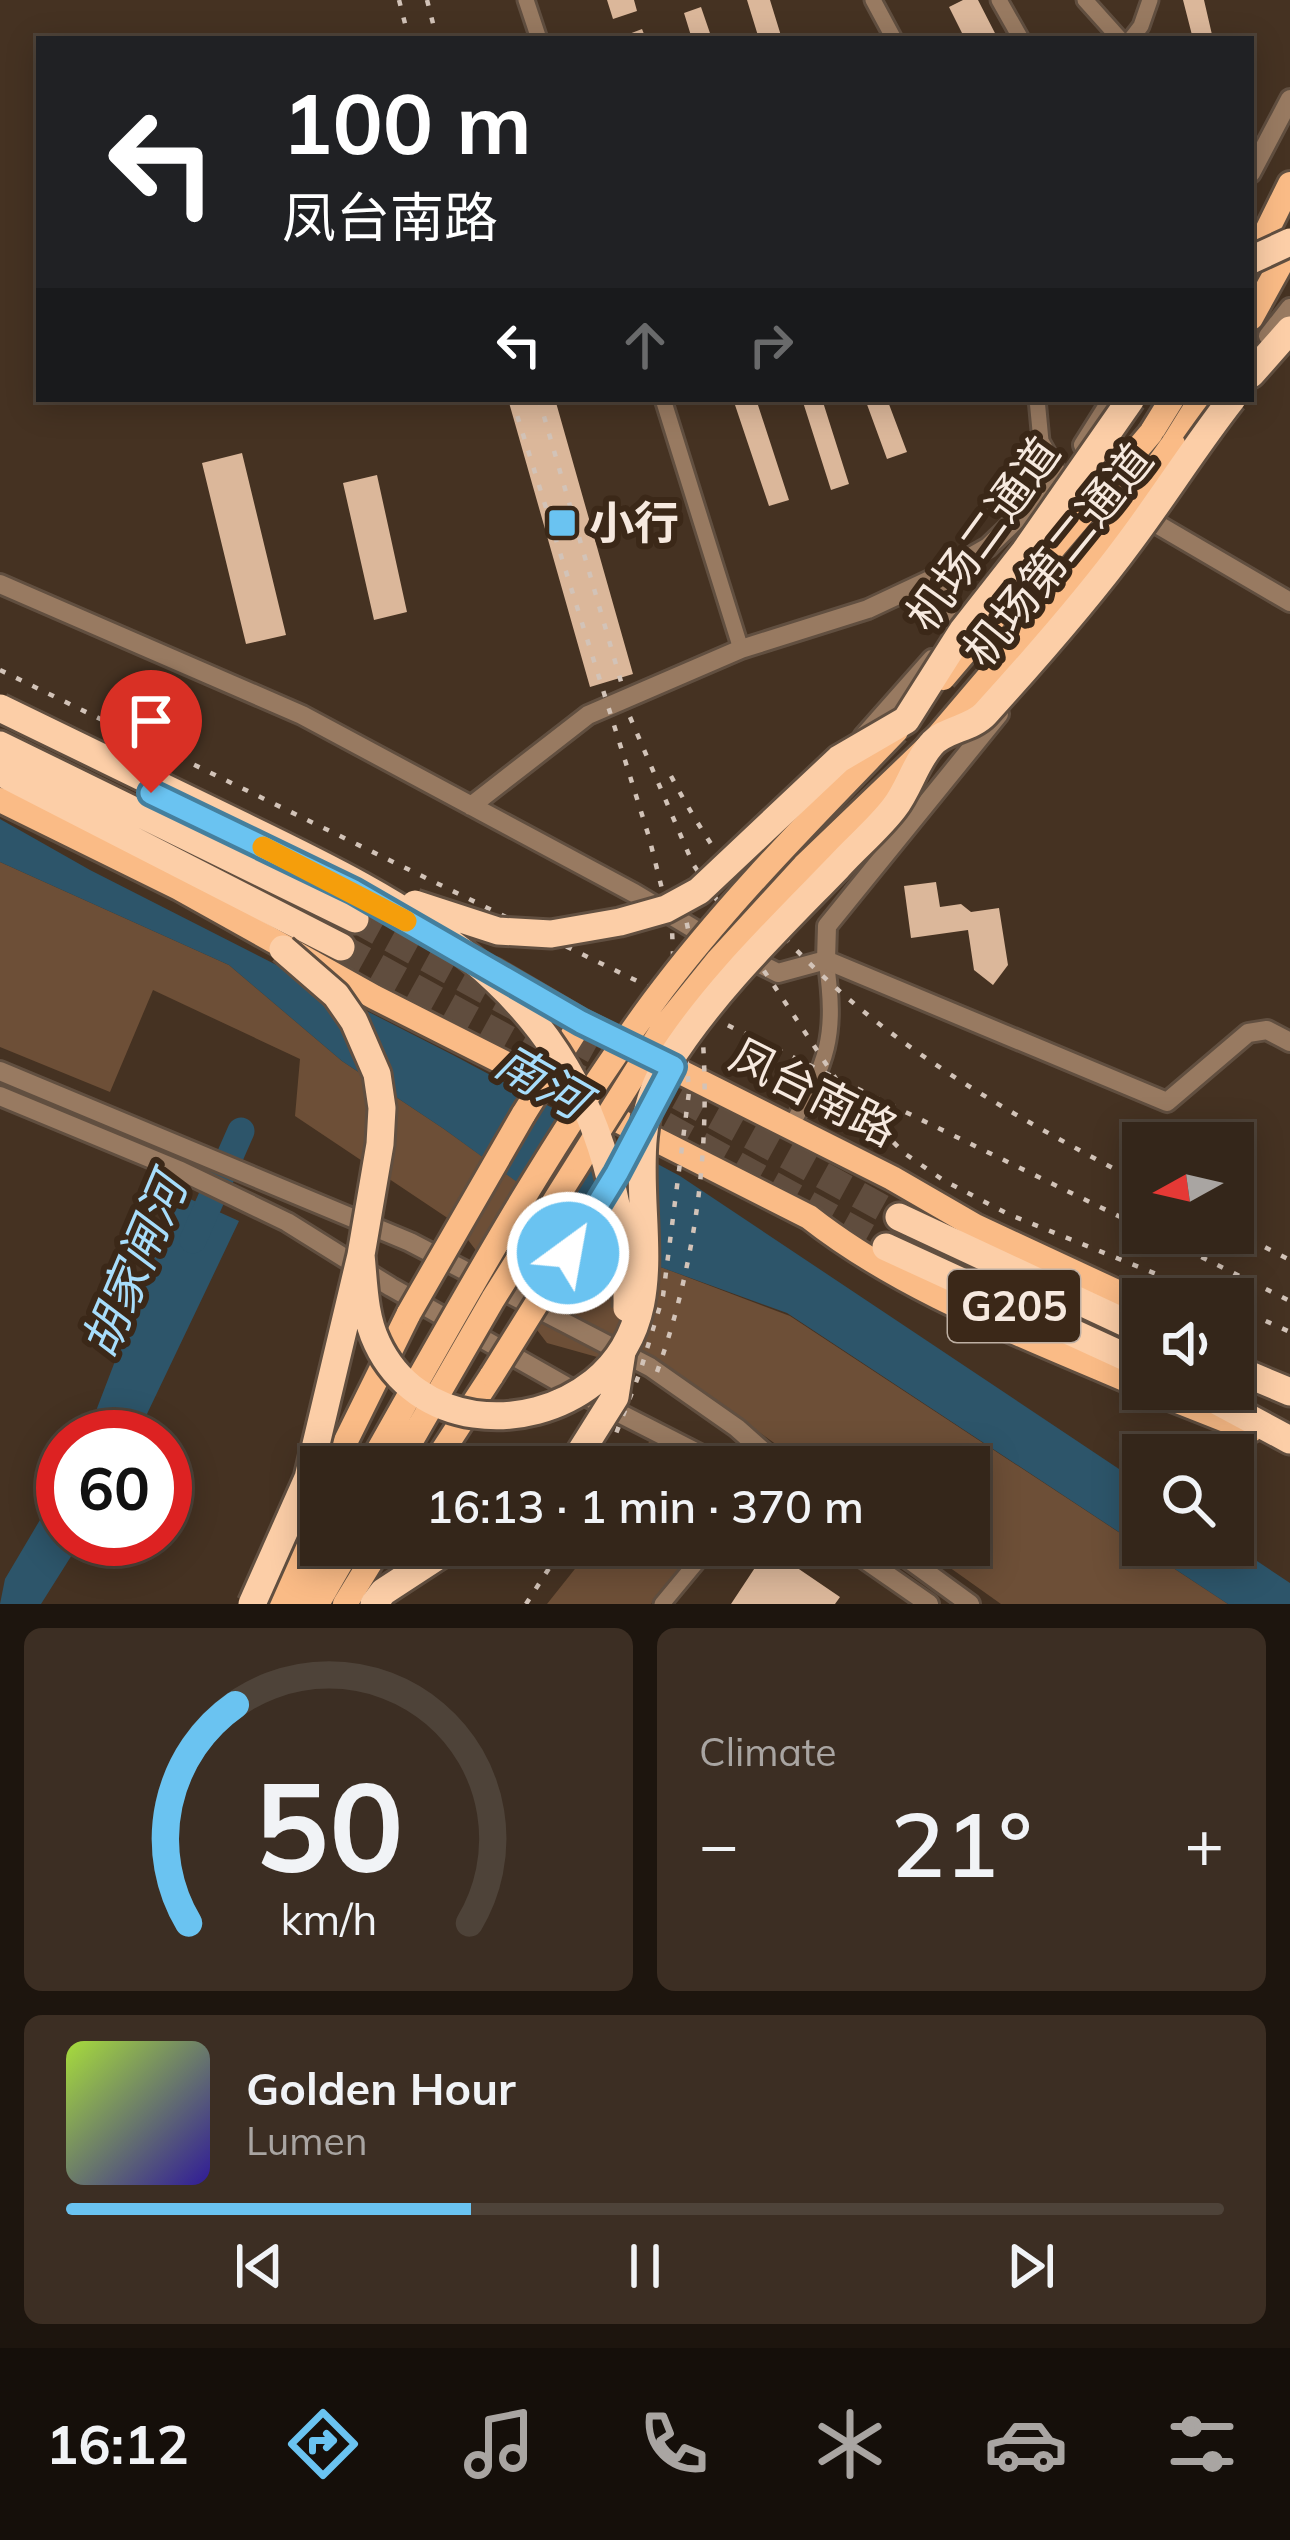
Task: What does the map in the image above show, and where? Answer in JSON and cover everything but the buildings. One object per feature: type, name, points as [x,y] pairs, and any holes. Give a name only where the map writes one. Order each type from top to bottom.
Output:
[{"type":"highway","points":[[1254,260],[1290,244]]},
{"type":"highway","points":[[1254,371],[1290,330]]},
{"type":"highway","name":"机场二通道","points":[[906,720],[963,629],[1025,551],[1129,402]]},
{"type":"highway","name":"机场第二通道","points":[[933,742],[980,719],[1129,544],[1225,402]]},
{"type":"highway","points":[[0,708],[366,885],[435,913],[498,931],[551,934],[666,909],[699,891],[839,759],[906,720]]},
{"type":"highway","points":[[361,1255],[367,1314],[377,1344],[406,1385],[426,1400],[480,1416],[512,1417],[575,1396],[600,1377],[628,1345],[645,1292],[642,1144],[662,1071],[720,994],[895,807],[933,742]]},
{"type":"highway","points":[[0,745],[355,919]]},
{"type":"highway","points":[[0,772],[341,947]]},
{"type":"highway","points":[[366,885],[428,924],[510,993],[548,1039],[580,1093],[603,1149],[628,1276],[627,1319],[615,1397],[584,1446]]},
{"type":"highway","points":[[252,1604],[308,1478],[361,1255],[382,1108],[367,1043],[336,995],[284,949]]},
{"type":"highway","name":"G205","points":[[899,1217],[1122,1321]]},
{"type":"highway","name":"G205","points":[[886,1247],[1122,1355]]},
{"type":"highway","points":[[1254,1374],[1281,1388]]},
{"type":"highway","points":[[1233,1410],[1290,1442]]},
{"type":"highway","points":[[374,1604],[383,1592],[423,1566]]},
{"type":"main road","points":[[1254,255],[1290,184]]},
{"type":"main road","points":[[1254,312],[1290,244]]},
{"type":"main road","points":[[381,1446],[593,1090],[675,974],[1068,536],[1170,402]]},
{"type":"main road","points":[[408,1446],[493,1298],[664,1027],[804,866],[933,742],[1095,552],[1199,402]]},
{"type":"main road","name":"凤台南路","points":[[0,724],[354,891],[581,1022],[892,1178],[975,1226],[1122,1294]]},
{"type":"main road","points":[[0,800],[179,888],[374,997],[809,1216],[846,1246],[913,1286],[1122,1378]]},
{"type":"main road","points":[[342,1446],[409,1313],[581,1022]]},
{"type":"main road","points":[[446,1446],[617,1173],[673,1067]]},
{"type":"main road","points":[[1204,1410],[1290,1442]]},
{"type":"main road","points":[[268,1604],[300,1536]]},
{"type":"main road","points":[[291,1604],[313,1566]]},
{"type":"main road","points":[[316,1604],[339,1566]]},
{"type":"main road","points":[[345,1604],[368,1566]]},
{"type":"street","points":[[526,0],[538,36]]},
{"type":"street","points":[[873,0],[892,36]]},
{"type":"street","points":[[999,0],[1020,36]]},
{"type":"street","points":[[1085,0],[1117,36]]},
{"type":"street","points":[[1133,36],[1150,0]]},
{"type":"street","points":[[1254,167],[1290,99]]},
{"type":"street","points":[[1254,355],[1290,308]]},
{"type":"street","points":[[664,402],[741,649]]},
{"type":"street","points":[[1037,402],[1040,441],[1061,477],[1143,516],[1290,602]]},
{"type":"street","points":[[706,894],[766,844],[957,631],[1110,402]]},
{"type":"street","points":[[790,1128],[822,1071],[833,1011],[827,926],[1042,659],[1225,402]]},
{"type":"street","points":[[471,806],[587,715],[741,649],[868,609],[932,579],[988,547],[1061,477]]},
{"type":"street","points":[[932,579],[957,631]]},
{"type":"street","points":[[0,584],[302,715],[778,973],[826,960],[1167,1102],[1248,1033],[1267,1030],[1290,1042]]},
{"type":"street","points":[[634,893],[706,894],[827,926]]},
{"type":"street","points":[[0,1072],[410,1242],[650,1366],[755,1446]]},
{"type":"street","points":[[0,1096],[181,1171],[287,1222],[566,1386],[684,1446]]},
{"type":"street","points":[[662,1604],[694,1566]]},
{"type":"street","points":[[874,1566],[929,1604]]},
{"type":"street","points":[[918,1566],[970,1604]]},
{"type":"shaded area","points":[[0,862],[229,965],[342,1061],[608,1247],[790,1316],[988,1446],[778,1446],[690,1383],[547,1343],[455,1223],[295,1116],[300,1059],[153,990],[110,1092],[0,1047]]},
{"type":"shaded area","points":[[655,1429],[677,1446],[647,1446]]},
{"type":"shaded area","points":[[990,1448],[1122,1534],[1122,1566],[1170,1566],[1228,1604],[1001,1604],[948,1566],[990,1566]]},
{"type":"shaded area","points":[[577,1566],[683,1566],[651,1604],[547,1604]]},
{"type":"water","points":[[0,819],[680,1176],[1122,1471],[1122,1534],[787,1313],[608,1248],[342,1061],[229,965],[0,862]]},
{"type":"water","points":[[179,1194],[239,1221],[149,1410],[96,1410]]},
{"type":"water","points":[[36,1527],[36,1566],[65,1566],[41,1604],[0,1604],[5,1579]]},
{"type":"water","points":[[1254,1559],[1290,1583],[1290,1604],[1228,1604],[1170,1566],[1254,1566]]},
{"type":"waterway","name":"胡家闸河","points":[[193,1240],[241,1131]]},
{"type":"tunnel","points":[[355,919],[899,1217]]},
{"type":"tunnel","points":[[341,947],[886,1247]]},
{"type":"railway","points":[[399,0],[408,36]]},
{"type":"railway","points":[[427,0],[436,36]]},
{"type":"railway","points":[[513,402],[649,837],[672,929],[674,980],[685,1037],[689,1092],[663,1296],[611,1446]]},
{"type":"railway","points":[[540,402],[624,692]]},
{"type":"railway","points":[[0,670],[1122,1218]]},
{"type":"railway","points":[[630,717],[693,864],[846,1094],[904,1153],[943,1180],[1008,1214],[1166,1278]]},
{"type":"railway","points":[[671,776],[715,849],[763,913],[815,969],[872,1019],[934,1063],[1122,1173]]},
{"type":"railway","points":[[657,1372],[688,1258],[703,1141],[702,1023],[683,906]]},
{"type":"railway","points":[[1254,1242],[1290,1260]]},
{"type":"railway","points":[[1195,1254],[1290,1301]]},
{"type":"railway","points":[[1254,1316],[1290,1332]]},
{"type":"railway","points":[[526,1604],[550,1566]]},
{"type":"slow traffic","points":[[263,847],[406,921]]},
{"type":"place","name":"小行","points":[[562,523]]},
{"type":"route","points":[[151,793],[354,891],[581,1022],[673,1067],[568,1253]]},
{"type":"water label","name":"南河","points":[[542,1081]]}]
